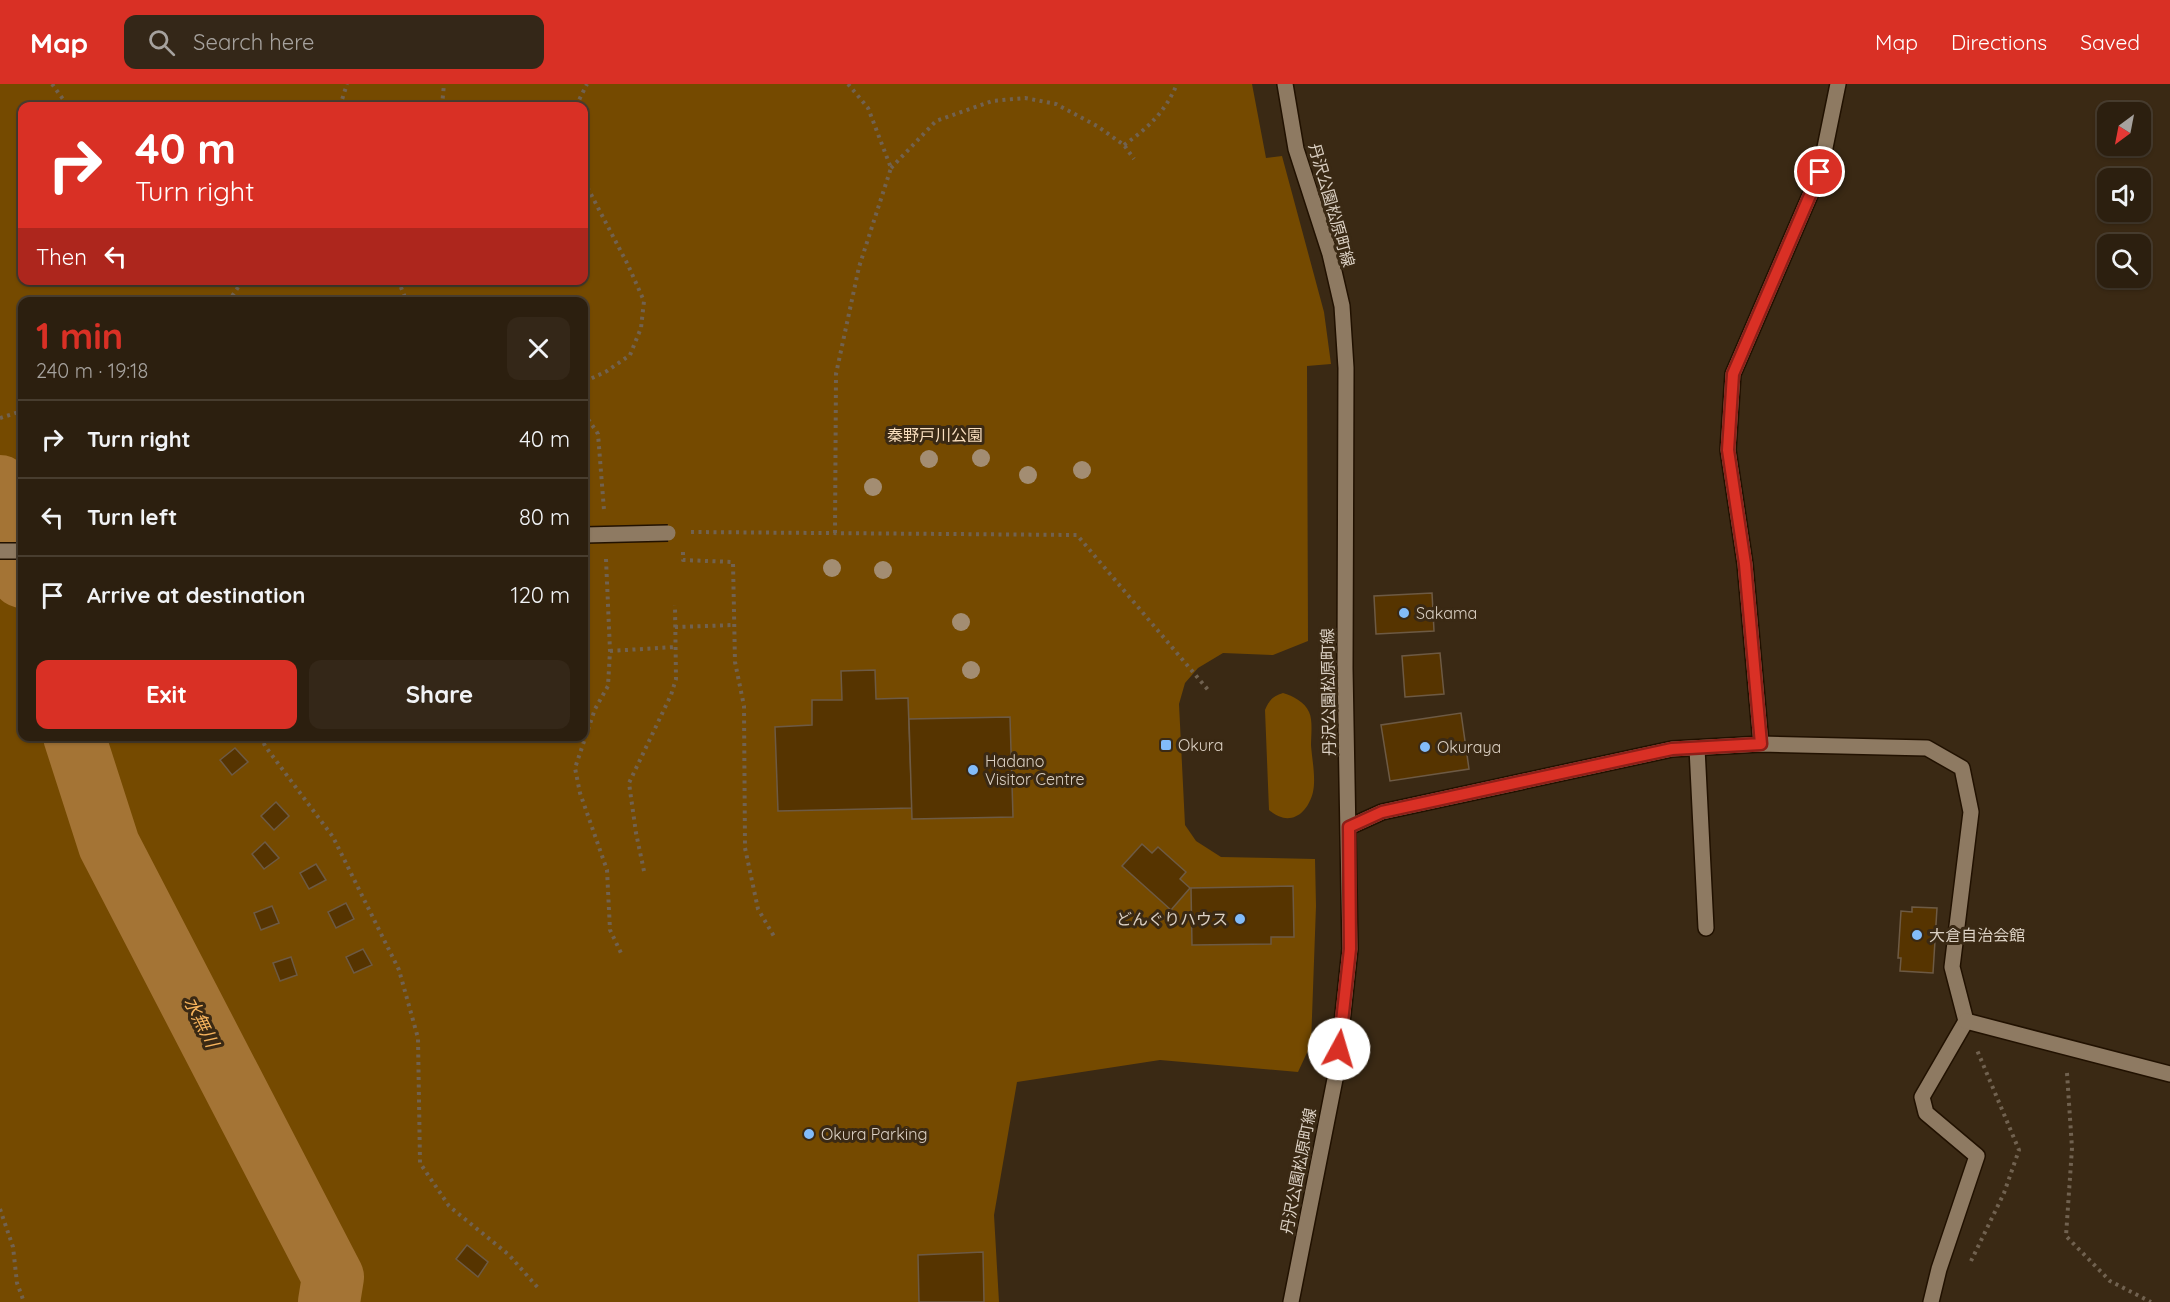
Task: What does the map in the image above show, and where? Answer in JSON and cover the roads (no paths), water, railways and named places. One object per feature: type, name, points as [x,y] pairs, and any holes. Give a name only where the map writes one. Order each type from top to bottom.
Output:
[{"type":"street","name":"丹沢公園松原町線","points":[[1285,84],[1296,149],[1330,254],[1342,306],[1346,368],[1345,668],[1350,949],[1336,1069],[1291,1302]]},
{"type":"street","points":[[1761,744],[1745,564],[1728,450],[1733,374],[1820,172],[1838,84]]},
{"type":"street","points":[[588,535],[668,533]]},
{"type":"street","points":[[0,551],[18,551]]},
{"type":"street","points":[[1349,827],[1382,812],[1672,749],[1761,744],[1927,748],[1962,768],[1971,812],[1952,967],[1966,1021],[1922,1097],[1926,1113],[1977,1156],[1931,1302]]},
{"type":"street","points":[[1697,748],[1706,928]]},
{"type":"street","points":[[1966,1021],[2170,1074]]},
{"type":"waterway","name":"水無川","points":[[0,486],[14,531],[18,554]]},
{"type":"waterway","name":"水無川","points":[[76,741],[109,845],[333,1277],[329,1302]]},
{"type":"place","name":"Sakama","points":[[1404,613]]},
{"type":"place","name":"Okura","points":[[1166,745]]},
{"type":"place","name":"Okuraya","points":[[1425,747]]},
{"type":"place","name":"Hadano Visitor Centre","points":[[973,770]]},
{"type":"place","name":"どんぐりハウス","points":[[1240,919]]},
{"type":"place","name":"大倉自治会館","points":[[1917,935]]},
{"type":"place","name":"Okura Parking","points":[[809,1134]]},
{"type":"park label","name":"秦野戸川公園","points":[[935,435]]}]
